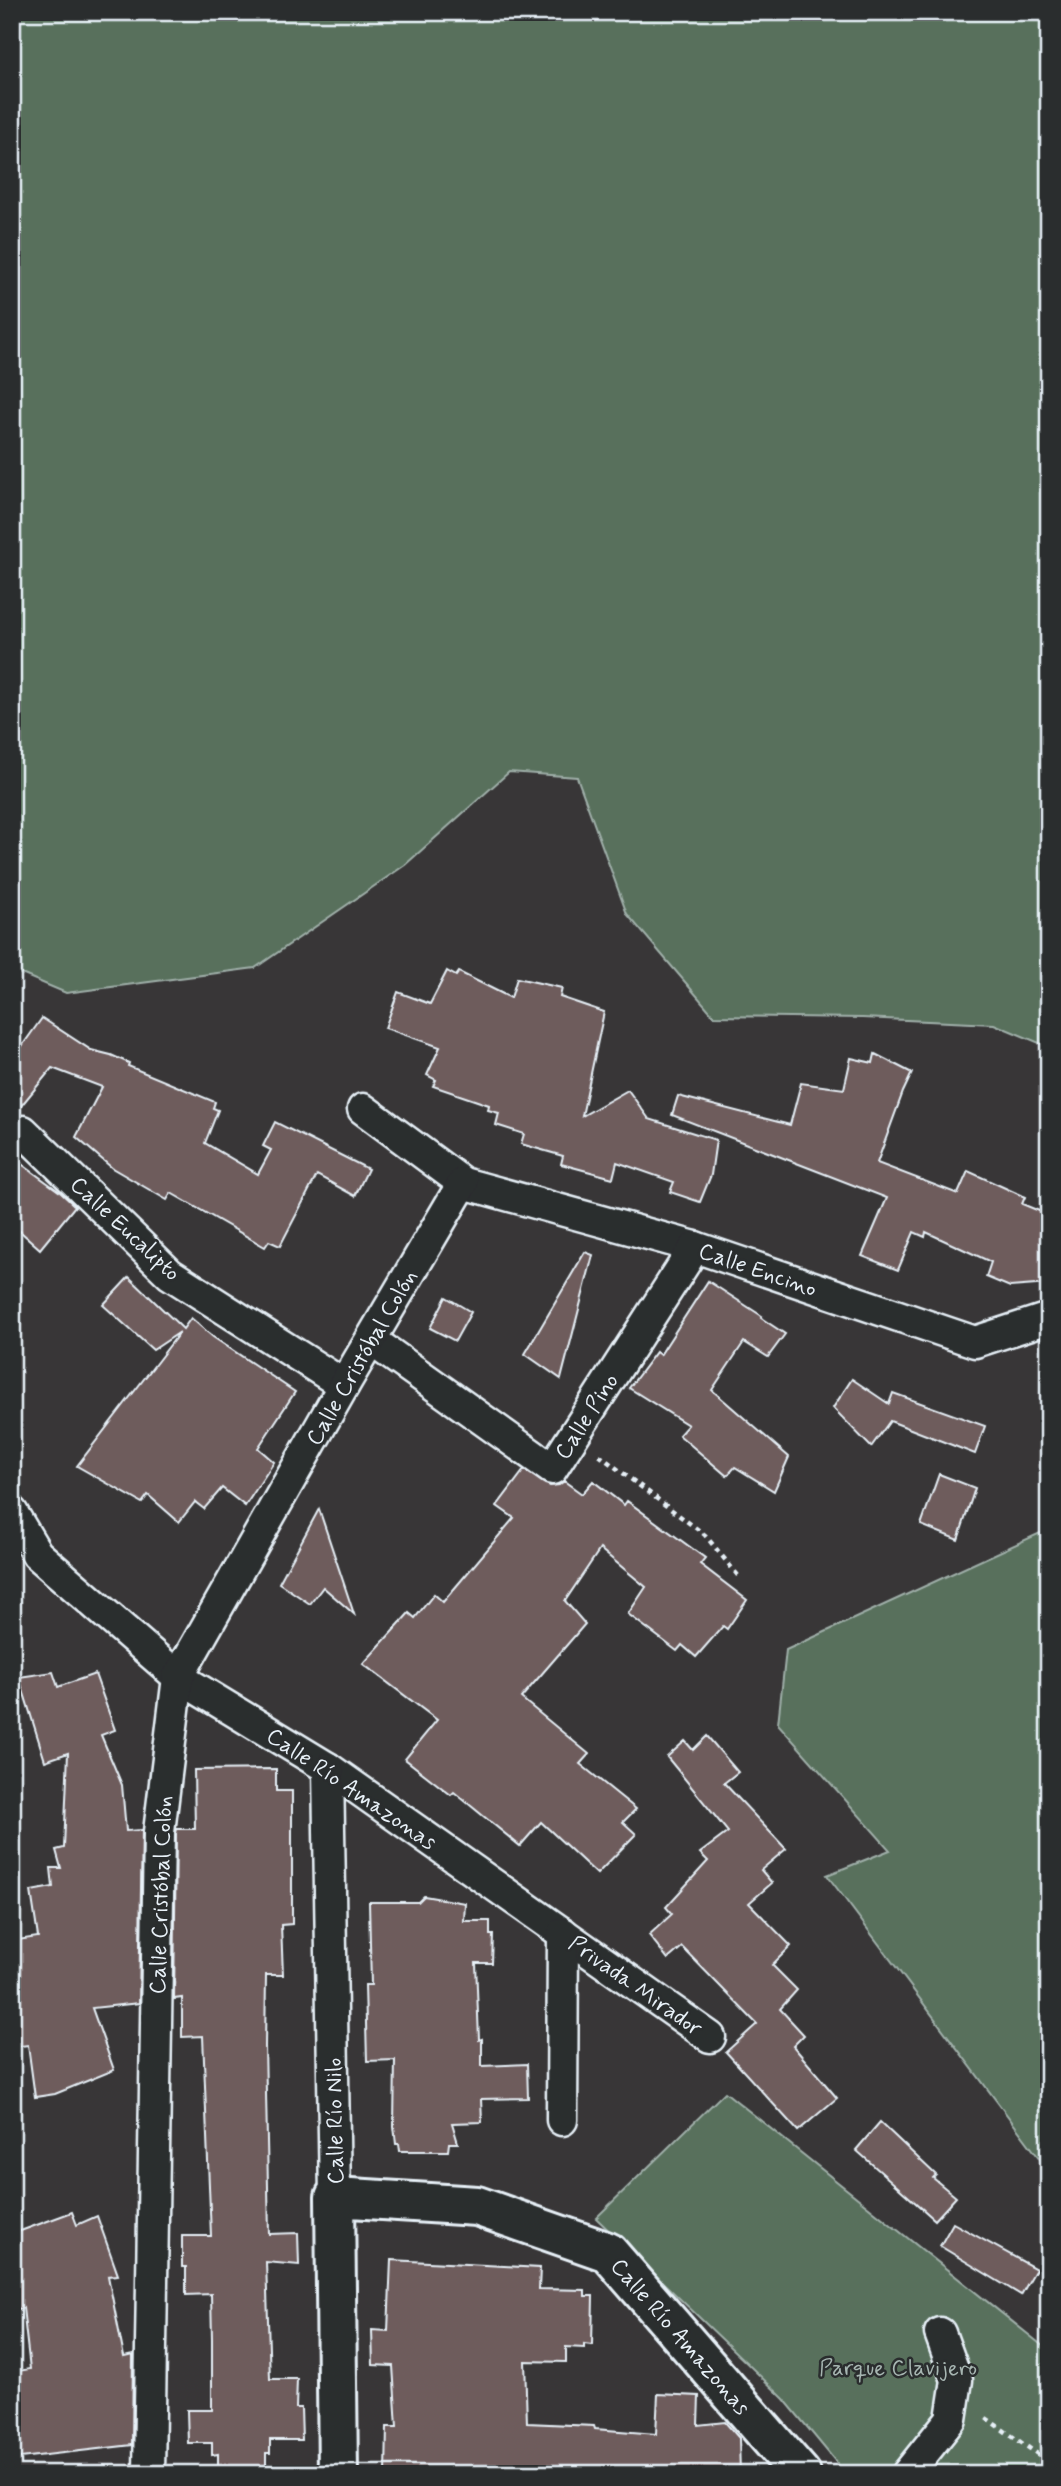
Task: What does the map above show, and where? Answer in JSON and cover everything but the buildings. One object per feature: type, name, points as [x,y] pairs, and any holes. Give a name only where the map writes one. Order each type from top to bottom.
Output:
[{"type":"street","points":[[363,1110],[463,1183]]},
{"type":"street","name":"Calle Eucalipto","points":[[23,1131],[170,1274],[344,1385]]},
{"type":"street","name":"Calle Encino","points":[[463,1183],[695,1247],[975,1342],[1049,1318]]},
{"type":"street","name":"Calle Cristóbal Colón","points":[[149,2474],[159,1832],[178,1678],[344,1385],[463,1183]]},
{"type":"street","name":"Calle Pino","points":[[371,1340],[552,1469],[695,1247]]},
{"type":"street","name":"Calle Río Amazonas","points":[[12,1512],[37,1554],[178,1678],[328,1768],[563,1933]]},
{"type":"street","name":"Calle Río Nilo","points":[[328,1768],[338,2474]]},
{"type":"street","points":[[562,2120],[563,1933]]},
{"type":"street","name":"Privada Mirador","points":[[563,1933],[710,2037]]},
{"type":"street","name":"Calle Río Amazonas","points":[[335,2197],[477,2206],[608,2252],[801,2474]]},
{"type":"street","points":[[906,2474],[951,2419],[957,2380],[940,2333]]},
{"type":"path","points":[[573,1436],[705,1535],[740,1578]]},
{"type":"path","points":[[953,2405],[978,2413],[1049,2462]]},
{"type":"green space","points":[[12,12],[1049,12],[1049,1047],[994,1024],[862,1018],[714,1016],[627,914],[577,777],[509,772],[405,865],[255,968],[66,993],[12,970]]},
{"type":"green space","points":[[1049,1529],[1049,2171],[827,1875],[890,1850],[778,1724],[786,1650]]},
{"type":"green space","name":"Parque Clavijero","points":[[725,2092],[1049,2351],[1049,2474],[846,2474],[784,2399],[596,2218]]}]
